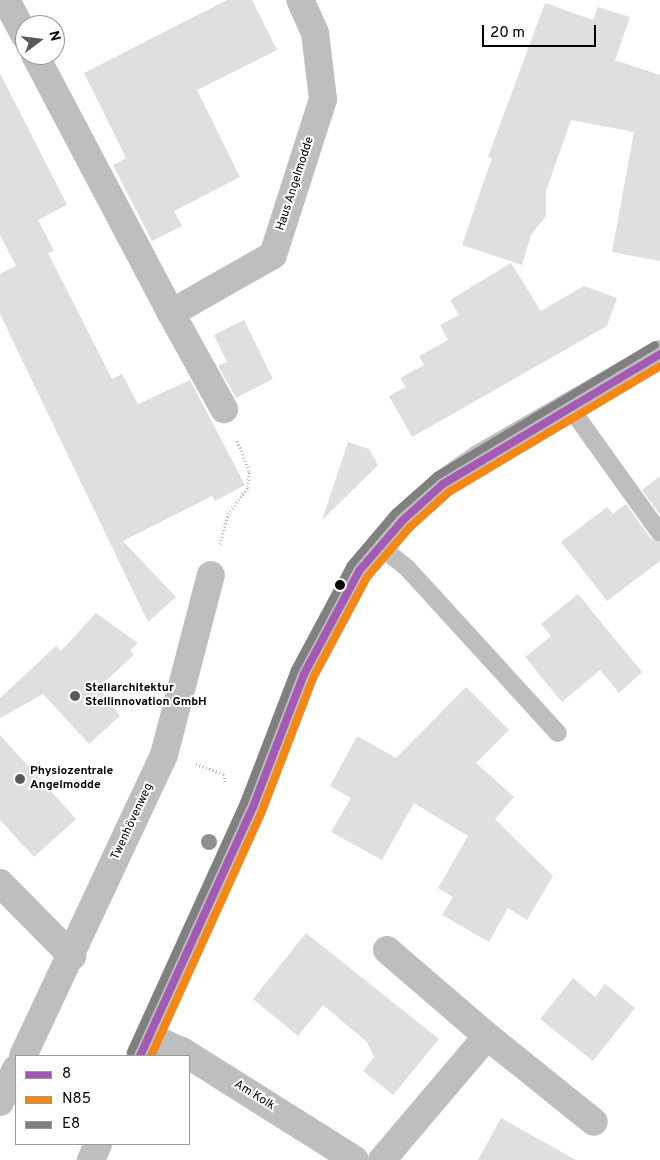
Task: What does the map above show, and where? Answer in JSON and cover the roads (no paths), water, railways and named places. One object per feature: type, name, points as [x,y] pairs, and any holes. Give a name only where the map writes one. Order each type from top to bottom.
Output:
[{"type":"street","points":[[6,0],[15,17]]},
{"type":"street","name":"Haus Angelmodde","points":[[171,313],[273,255],[323,99],[315,33],[300,0]]},
{"type":"street","points":[[40,65],[171,313],[224,409]]},
{"type":"street","points":[[145,1047],[253,807],[308,666],[338,604],[380,546],[443,484],[569,406],[660,354]]},
{"type":"street","name":"Twenhövenweg","points":[[22,1055],[72,956],[164,755],[211,575]]},
{"type":"street","points":[[0,883],[72,956]]},
{"type":"street","points":[[386,950],[487,1036],[594,1122]]},
{"type":"street","points":[[382,1160],[487,1036]]},
{"type":"street","name":"Am Kolk","points":[[145,1047],[182,1051],[188,1055]]},
{"type":"street","name":"Am Kolk","points":[[190,1056],[355,1160]]},
{"type":"street","points":[[0,1102],[15,1071]]},
{"type":"street","points":[[91,1160],[98,1145]]},
{"type":"lane","points":[[569,406],[660,533]]},
{"type":"lane","points":[[380,546],[408,569],[558,733]]},
{"type":"place","name":"Stellarchitektur Stellinnovation GmbH","points":[[75,696]]},
{"type":"place","name":"Physiozentrale Angelmodde","points":[[20,779]]}]
